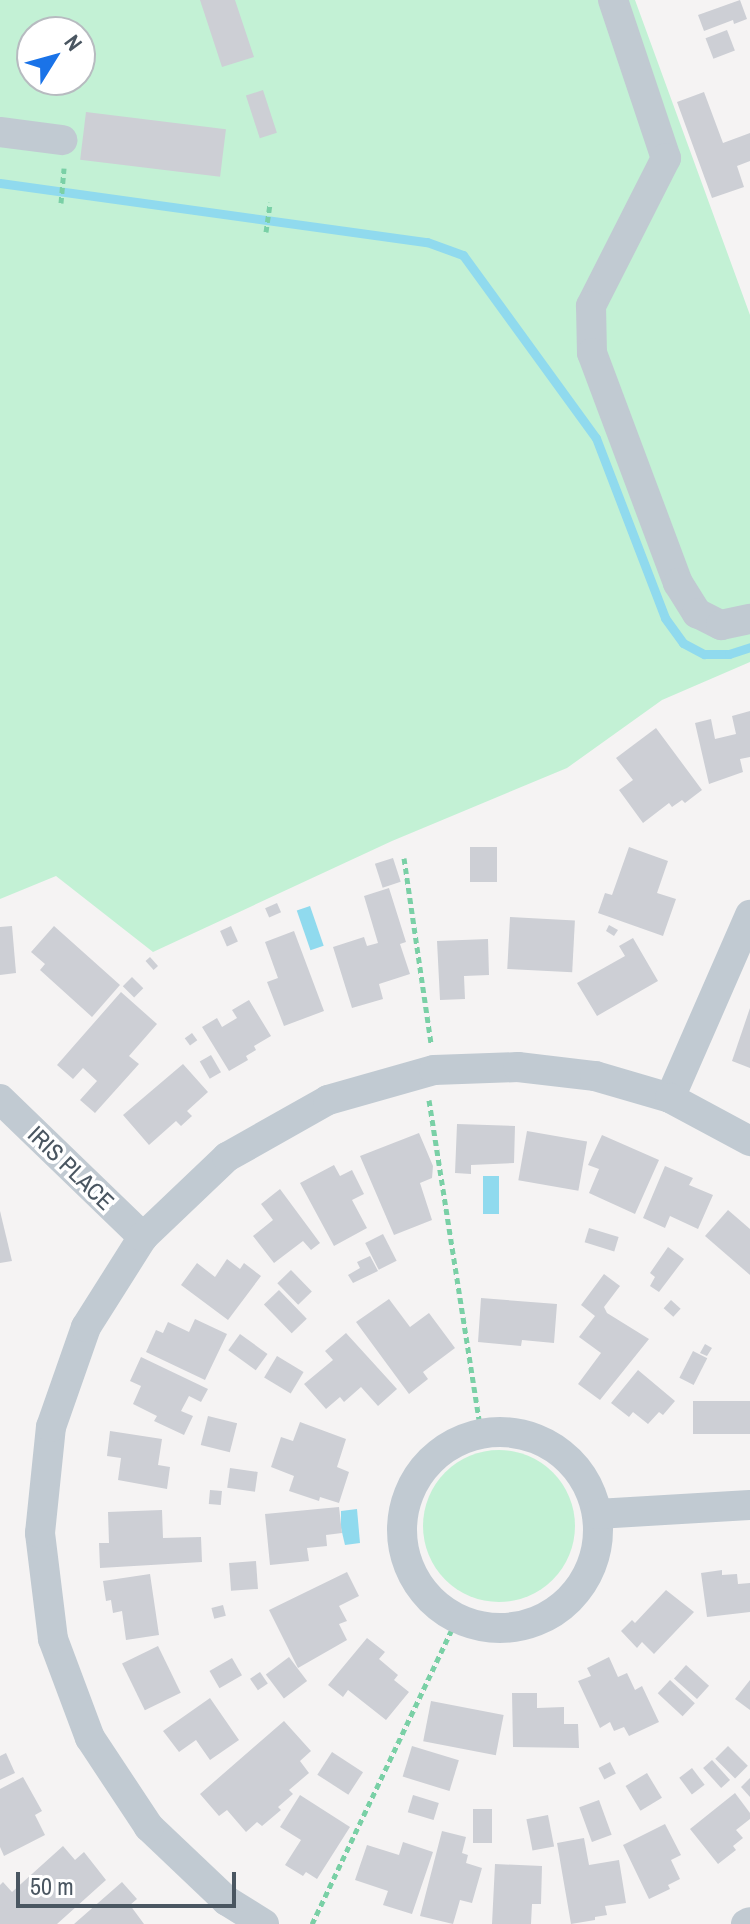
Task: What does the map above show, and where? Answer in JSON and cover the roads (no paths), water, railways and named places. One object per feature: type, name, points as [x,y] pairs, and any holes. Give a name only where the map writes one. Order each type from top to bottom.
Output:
[{"type":"street","points":[[613,0],[666,158],[591,306],[592,353],[678,583],[697,613],[721,625],[750,619]]},
{"type":"street","points":[[0,132],[62,140]]},
{"type":"street","points":[[670,1098],[750,915]]},
{"type":"street","points":[[264,1924],[218,1912],[149,1827],[90,1738],[53,1639],[40,1533],[51,1427],[86,1327],[143,1237],[227,1157],[328,1100],[434,1070],[518,1067],[595,1076],[670,1098],[750,1141]]},
{"type":"street","name":"IRIS PLACE","points":[[0,1099],[143,1237]]},
{"type":"street","points":[[509,1432],[540,1440],[567,1458],[587,1484],[597,1514],[598,1545],[589,1574],[571,1600],[546,1618],[517,1628],[486,1628],[457,1619],[432,1602],[414,1578],[403,1550],[402,1520],[410,1490],[426,1465],[449,1446],[481,1433],[509,1432]]},
{"type":"street","points":[[597,1514],[750,1505]]},
{"type":"water","points":[[310,906],[324,946],[310,950],[297,911]]},
{"type":"water","points":[[483,1176],[499,1176],[499,1214],[483,1214]]},
{"type":"water","points":[[357,1509],[360,1543],[345,1545],[341,1511]]},
{"type":"waterway","points":[[0,183],[427,242],[463,255],[596,438],[665,618],[683,643],[704,654],[729,654],[750,647]]}]
